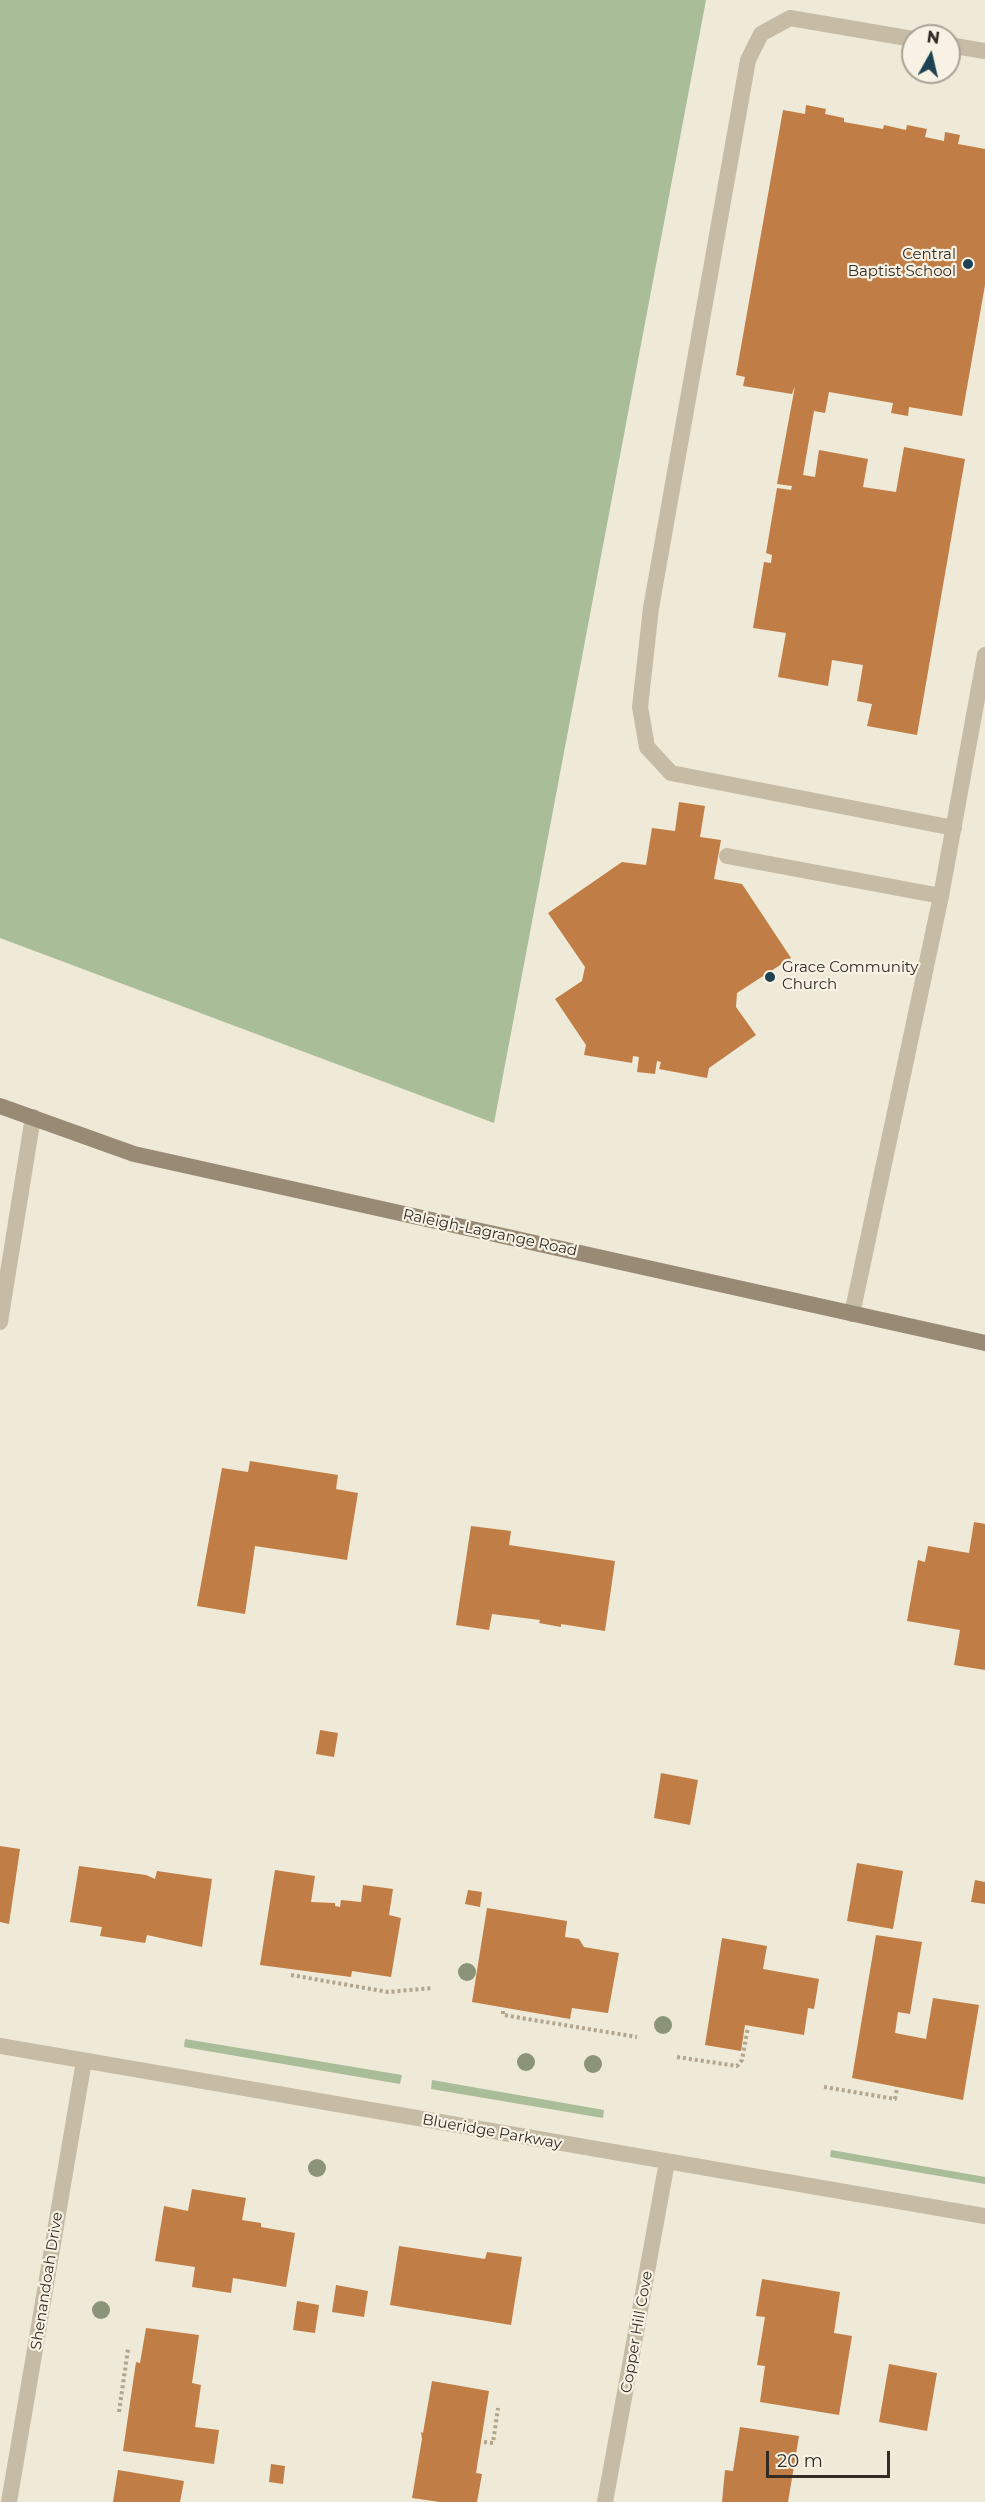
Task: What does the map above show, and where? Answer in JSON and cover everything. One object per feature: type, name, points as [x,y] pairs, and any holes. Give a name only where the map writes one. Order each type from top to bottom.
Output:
[{"type":"main road","name":"Raleigh-Lagrange Road","points":[[0,1106],[135,1154],[985,1343]]},
{"type":"street","points":[[901,37],[789,18],[761,34],[748,60],[651,608],[640,707],[647,747],[671,773],[954,828]]},
{"type":"street","points":[[961,47],[985,51]]},
{"type":"street","points":[[852,1314],[941,896],[985,655]]},
{"type":"street","points":[[727,856],[941,896]]},
{"type":"street","points":[[0,1322],[33,1117]]},
{"type":"street","name":"Blueridge Parkway","points":[[0,2046],[985,2216]]},
{"type":"street","name":"Shenandoah Drive","points":[[9,2502],[84,2061]]},
{"type":"street","name":"Copper Hill Cove","points":[[605,2502],[667,2162]]},
{"type":"path","points":[[291,1975],[388,1992],[432,1988]]},
{"type":"path","points":[[503,2011],[502,2015],[637,2037]]},
{"type":"path","points":[[677,2057],[737,2066],[742,2060],[748,2028]]},
{"type":"path","points":[[824,2087],[895,2099],[897,2088]]},
{"type":"path","points":[[118,2412],[128,2349]]},
{"type":"path","points":[[484,2442],[493,2443],[498,2408]]},
{"type":"green space","points":[[0,0],[706,0],[494,1123],[0,938]]},
{"type":"green space","points":[[185,2039],[402,2075],[400,2084],[184,2047]]},
{"type":"green space","points":[[432,2080],[604,2110],[603,2118],[431,2089]]},
{"type":"green space","points":[[831,2150],[985,2177],[985,2184],[830,2157]]},
{"type":"building","points":[[806,105],[826,109],[825,114],[844,118],[844,122],[883,129],[884,125],[906,130],[907,125],[927,129],[925,137],[944,141],[945,132],[960,135],[958,144],[985,149],[985,285],[962,416],[909,407],[908,416],[891,413],[893,403],[829,392],[825,413],[814,411],[803,475],[815,477],[819,450],[868,459],[863,487],[896,492],[904,447],[965,459],[917,735],[867,726],[872,704],[857,701],[863,665],[832,660],[828,686],[778,677],[786,633],[753,628],[764,562],[771,563],[772,555],[766,553],[777,488],[791,490],[792,486],[777,484],[795,386],[792,394],[743,386],[745,377],[736,375],[783,110],[805,114]]},
{"type":"building","points":[[679,802],[705,806],[700,837],[721,840],[714,879],[742,884],[791,958],[737,993],[736,1007],[756,1035],[709,1068],[707,1078],[659,1069],[661,1062],[657,1061],[655,1074],[637,1072],[639,1057],[633,1056],[632,1063],[584,1055],[586,1045],[555,999],[582,981],[585,967],[548,913],[622,862],[646,865],[652,828],[675,831]]},
{"type":"building","points":[[250,1461],[338,1475],[336,1489],[358,1493],[347,1560],[255,1546],[245,1614],[197,1606],[222,1468],[248,1472]]},
{"type":"building","points":[[974,1522],[985,1524],[985,1670],[954,1665],[960,1630],[907,1621],[918,1560],[925,1562],[928,1546],[969,1553]]},
{"type":"building","points":[[471,1526],[511,1531],[509,1545],[615,1561],[605,1631],[561,1624],[561,1627],[539,1623],[540,1620],[492,1614],[489,1630],[456,1625]]},
{"type":"building","points":[[320,1730],[338,1733],[334,1757],[316,1754]]},
{"type":"building","points":[[661,1773],[698,1780],[690,1825],[654,1818]]},
{"type":"building","points":[[0,1846],[20,1849],[9,1924],[0,1922]]},
{"type":"building","points":[[857,1863],[903,1871],[893,1929],[847,1921]]},
{"type":"building","points":[[79,1866],[146,1875],[155,1879],[157,1871],[212,1879],[202,1947],[147,1935],[145,1943],[100,1936],[102,1927],[70,1922]]},
{"type":"building","points":[[275,1870],[315,1876],[311,1902],[335,1903],[335,1906],[340,1907],[341,1900],[361,1902],[363,1885],[393,1889],[389,1915],[401,1918],[391,1977],[352,1971],[351,1977],[260,1965]]},
{"type":"building","points":[[975,1880],[985,1882],[985,1904],[971,1902]]},
{"type":"building","points":[[468,1890],[482,1892],[480,1907],[465,1904]]},
{"type":"building","points":[[487,1908],[567,1921],[565,1937],[579,1939],[584,1947],[619,1953],[608,2013],[572,2008],[570,2019],[472,2002]]},
{"type":"building","points":[[876,1935],[922,1942],[910,2014],[898,2012],[895,2033],[926,2039],[933,1998],[979,2005],[963,2100],[852,2078]]},
{"type":"building","points":[[722,1938],[767,1946],[763,1969],[819,1979],[814,2009],[808,2008],[804,2035],[745,2025],[741,2051],[705,2045]]},
{"type":"building","points":[[192,2189],[246,2198],[242,2220],[261,2223],[261,2227],[295,2233],[286,2287],[233,2278],[231,2293],[192,2287],[195,2267],[155,2261],[164,2206],[188,2211]]},
{"type":"building","points":[[399,2246],[485,2259],[487,2252],[522,2257],[511,2325],[390,2305]]},
{"type":"building","points":[[762,2279],[840,2292],[834,2333],[852,2336],[839,2415],[760,2402],[765,2366],[757,2365],[765,2317],[756,2316]]},
{"type":"building","points":[[336,2285],[368,2291],[364,2317],[332,2312]]},
{"type":"building","points":[[297,2301],[319,2305],[315,2333],[293,2330]]},
{"type":"building","points":[[146,2328],[199,2335],[192,2383],[201,2385],[195,2427],[219,2430],[214,2464],[123,2451],[136,2362],[140,2363]]},
{"type":"building","points":[[889,2364],[937,2373],[927,2431],[879,2422]]},
{"type":"building","points":[[432,2381],[489,2391],[476,2473],[482,2474],[477,2502],[440,2502],[412,2498],[422,2439],[421,2432],[423,2433]]},
{"type":"building","points":[[740,2427],[799,2436],[788,2502],[722,2502],[725,2470],[733,2471]]},
{"type":"building","points":[[271,2464],[285,2466],[283,2484],[269,2482]]},
{"type":"building","points":[[118,2470],[184,2481],[180,2502],[113,2502]]},
{"type":"place","name":"Central Baptist School","points":[[968,264]]},
{"type":"place","name":"Grace Community Church","points":[[770,977]]}]
